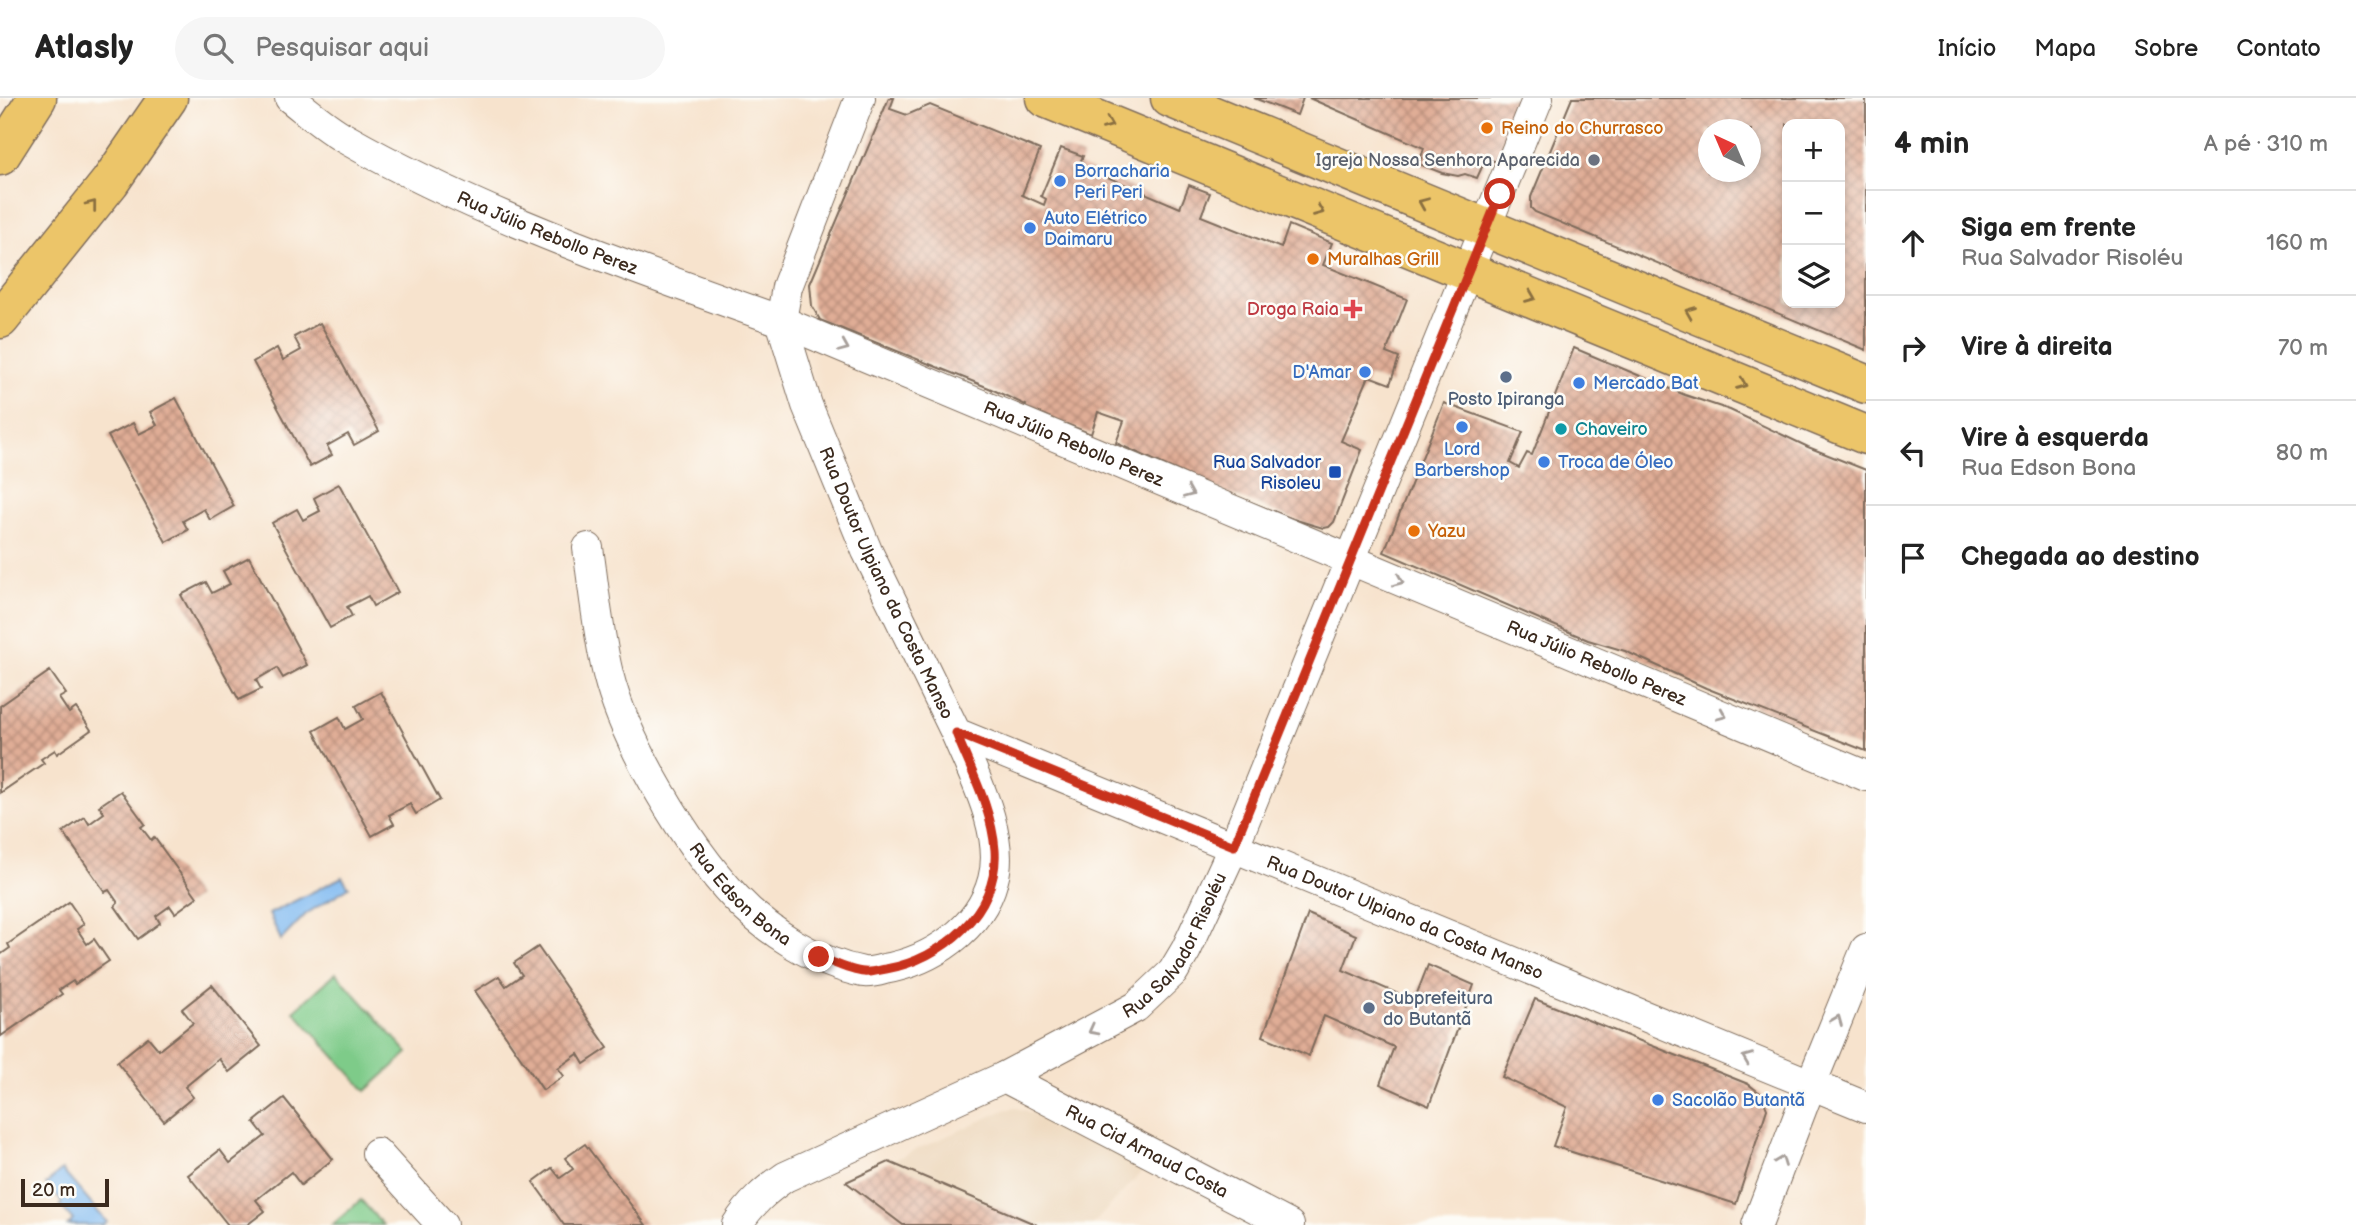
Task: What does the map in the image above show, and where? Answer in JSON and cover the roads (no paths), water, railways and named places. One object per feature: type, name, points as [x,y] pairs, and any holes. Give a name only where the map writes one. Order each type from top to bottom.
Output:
[{"type":"main road","points":[[0,156],[37,98]]},
{"type":"main road","points":[[0,319],[110,182],[168,98]]},
{"type":"main road","points":[[1045,98],[1866,435]]},
{"type":"main road","points":[[1170,98],[1866,384]]},
{"type":"street","name":"Rua Júlio Rebollo Perez","points":[[290,98],[344,138],[443,188],[598,256],[781,321],[1866,776]]},
{"type":"street","name":"Rua Doutor Ulpiano da Costa Manso","points":[[860,98],[787,287],[781,321],[807,405],[867,551],[956,733],[1866,1107]]},
{"type":"street","name":"Rua Salvador Risoléu","points":[[737,1225],[757,1199],[785,1177],[1004,1077],[1136,1007],[1173,972],[1186,950],[1234,846],[1538,98]]},
{"type":"street","name":"Rua Edson Bona","points":[[588,548],[608,674],[625,725],[660,791],[705,861],[737,899],[771,928],[819,957],[865,973],[904,966],[945,946],[975,917],[993,880],[995,851],[988,811],[956,733]]},
{"type":"street","points":[[1757,1225],[1866,949]]},
{"type":"street","name":"Rua Cid Arnaud Costa","points":[[1004,1077],[1289,1225]]},
{"type":"street","points":[[377,1153],[442,1225]]},
{"type":"water","points":[[342,877],[349,887],[306,914],[281,940],[269,914]]},
{"type":"water","points":[[62,1170],[107,1222],[103,1225],[68,1225],[73,1220],[46,1184]]},
{"type":"place","name":"Reino do Churrasco","points":[[1487,128]]},
{"type":"place","name":"Igreja Nossa Senhora Aparecida","points":[[1594,160]]},
{"type":"place","name":"Borracharia Peri Peri","points":[[1060,181]]},
{"type":"place","name":"Auto Elétrico Daimaru","points":[[1030,228]]},
{"type":"place","name":"Muralhas Grill","points":[[1313,259]]},
{"type":"place","name":"Droga Raia","points":[[1353,309]]},
{"type":"place","name":"D'Amar","points":[[1365,372]]},
{"type":"place","name":"Posto Ipiranga","points":[[1506,377]]},
{"type":"place","name":"Mercado Bat","points":[[1579,383]]},
{"type":"place","name":"Lord Barbershop","points":[[1462,427]]},
{"type":"place","name":"Chaveiro","points":[[1561,429]]},
{"type":"place","name":"Troca de Óleo","points":[[1544,462]]},
{"type":"place","name":"Rua Salvador Risoleu","points":[[1335,472]]},
{"type":"place","name":"Yazu","points":[[1414,531]]},
{"type":"place","name":"Subprefeitura do Butantã","points":[[1369,1008]]},
{"type":"place","name":"Sacolão Butantã","points":[[1658,1100]]}]
